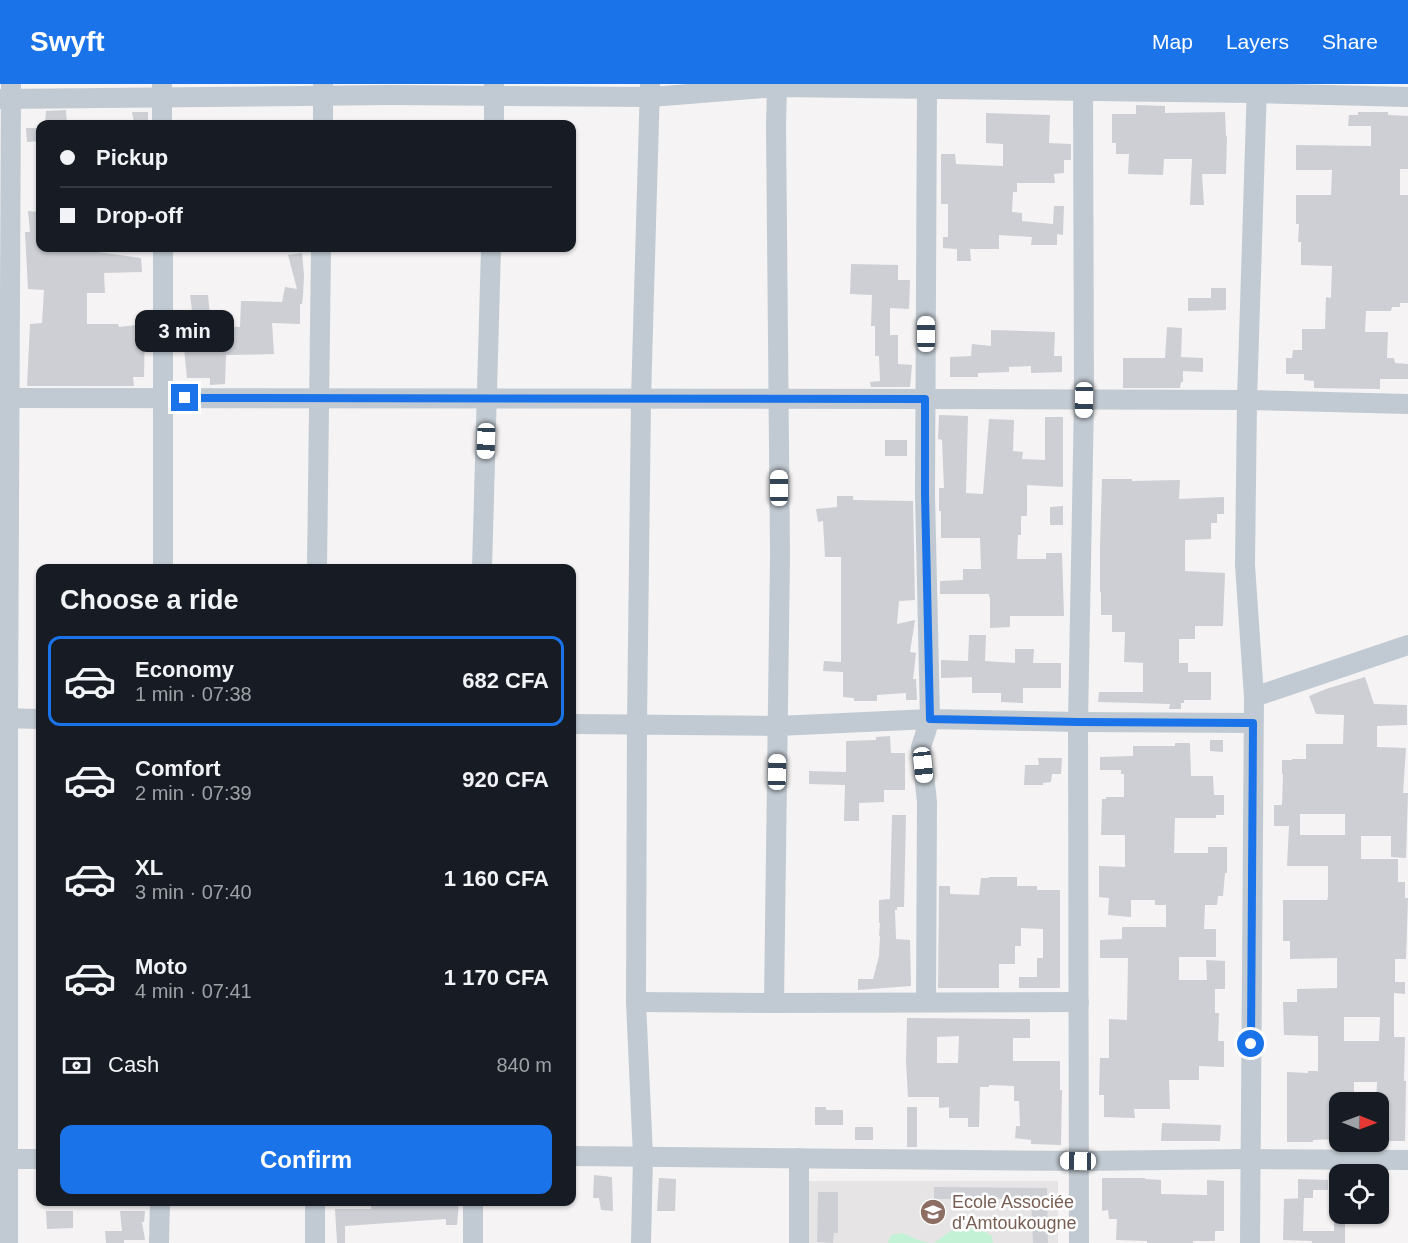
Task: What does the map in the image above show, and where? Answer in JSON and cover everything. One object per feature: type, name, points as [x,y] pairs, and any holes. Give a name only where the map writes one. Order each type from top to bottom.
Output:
[{"type":"street","points":[[774,1003],[780,555],[777,86]]},
{"type":"street","points":[[8,1243],[4,1159],[7,94],[323,90],[651,90],[777,86],[1257,88],[1408,97]]},
{"type":"street","points":[[926,1002],[927,802],[921,747],[930,719],[925,494],[927,87]]},
{"type":"street","points":[[1079,1243],[1078,722],[1084,400],[1083,88]]},
{"type":"street","points":[[1250,1243],[1254,697],[1245,565],[1247,400],[1257,88]]},
{"type":"street","points":[[494,89],[494,120]]},
{"type":"street","points":[[323,90],[323,120]]},
{"type":"street","points":[[641,1243],[643,1157],[636,1002],[636,724],[641,399],[651,90]]},
{"type":"street","points":[[162,91],[162,120]]},
{"type":"street","points":[[163,252],[163,564]]},
{"type":"street","points":[[316,564],[321,252]]},
{"type":"street","points":[[482,564],[491,252]]},
{"type":"street","points":[[5,398],[1247,400],[1408,404]]},
{"type":"street","points":[[1254,697],[1408,645]]},
{"type":"street","points":[[4,718],[36,719]]},
{"type":"street","points":[[576,724],[778,726],[930,719],[1253,723]]},
{"type":"street","points":[[636,1002],[1079,1002]]},
{"type":"street","points":[[576,1156],[1078,1161],[1408,1160]]},
{"type":"street","points":[[799,1158],[799,1243]]},
{"type":"street","points":[[4,1159],[36,1159]]},
{"type":"street","points":[[159,1243],[160,1206]]},
{"type":"street","points":[[315,1206],[315,1243]]},
{"type":"street","points":[[473,1206],[473,1243]]},
{"type":"shaded area","name":"Ecole Associée d'Amtoukougne","points":[[807,1181],[1058,1181],[1058,1243],[807,1243]]},
{"type":"green space","points":[[961,1226],[977,1227],[992,1236],[993,1243],[933,1243]]},
{"type":"green space","points":[[903,1233],[930,1243],[888,1243],[891,1235]]},
{"type":"building","points":[[1136,105],[1165,106],[1165,113],[1225,112],[1226,174],[1202,174],[1204,205],[1190,205],[1192,159],[1164,159],[1163,175],[1128,174],[1129,154],[1116,154],[1116,143],[1112,143],[1112,114],[1136,114]]},
{"type":"building","points":[[66,110],[67,120],[45,120],[46,111]]},
{"type":"building","points":[[132,112],[148,112],[148,120],[134,120]]},
{"type":"building","points":[[1358,112],[1388,112],[1388,115],[1408,116],[1408,169],[1400,169],[1400,195],[1408,195],[1408,303],[1400,303],[1400,307],[1392,307],[1391,311],[1366,311],[1365,332],[1388,332],[1387,358],[1394,358],[1395,363],[1408,364],[1408,379],[1380,379],[1380,389],[1314,388],[1314,381],[1304,380],[1304,374],[1286,374],[1286,358],[1292,358],[1293,350],[1302,350],[1302,329],[1325,329],[1326,297],[1331,298],[1332,266],[1301,265],[1301,242],[1298,242],[1299,224],[1296,224],[1296,195],[1331,195],[1332,170],[1296,170],[1296,145],[1371,146],[1371,126],[1348,126],[1349,115],[1358,115]]},
{"type":"building","points":[[986,113],[1050,115],[1049,143],[1071,144],[1071,160],[1064,160],[1064,173],[1054,174],[1055,183],[1017,183],[1017,192],[1013,192],[1012,212],[1022,213],[1022,221],[1053,224],[1054,206],[1064,206],[1063,235],[1057,234],[1057,245],[1031,245],[1032,237],[999,235],[999,249],[970,249],[971,261],[957,261],[957,249],[943,248],[943,237],[948,237],[948,204],[941,204],[941,154],[955,154],[956,164],[1003,166],[1003,144],[986,143]]},
{"type":"building","points":[[26,128],[36,128],[36,141],[27,142]]},
{"type":"building","points":[[28,211],[36,212],[36,252],[98,252],[141,258],[142,272],[104,273],[105,293],[87,293],[87,324],[118,324],[119,327],[145,324],[144,377],[133,377],[134,386],[27,386],[30,324],[42,323],[44,290],[28,289],[25,232],[30,232]]},
{"type":"building","points":[[302,253],[304,275],[300,324],[272,323],[274,354],[226,355],[225,384],[210,385],[210,378],[187,378],[184,349],[189,349],[188,326],[194,326],[190,295],[208,295],[211,326],[240,327],[241,301],[282,302],[285,287],[297,289],[288,255]]},
{"type":"building","points":[[851,264],[898,265],[898,280],[910,280],[909,309],[890,308],[890,335],[898,335],[898,364],[912,365],[910,387],[871,387],[870,382],[880,381],[879,356],[875,356],[875,326],[871,326],[872,295],[850,294]]},
{"type":"building","points":[[1211,288],[1226,288],[1226,310],[1188,311],[1188,298],[1211,298]]},
{"type":"building","points":[[1167,327],[1182,328],[1181,357],[1203,358],[1203,372],[1183,371],[1183,382],[1180,388],[1123,388],[1123,358],[1165,358]]},
{"type":"building","points":[[991,330],[1055,332],[1054,356],[1062,356],[1062,372],[1031,373],[1031,366],[1009,367],[1009,372],[978,373],[978,377],[950,377],[950,357],[971,356],[972,344],[991,346]]},
{"type":"building","points":[[939,415],[968,416],[966,493],[983,494],[989,419],[1014,420],[1013,451],[1023,452],[1022,459],[1045,460],[1045,417],[1063,417],[1063,487],[1027,485],[1027,516],[1021,516],[1017,559],[1046,559],[1046,553],[1062,553],[1064,616],[1010,616],[1010,627],[990,628],[989,594],[940,594],[940,581],[963,580],[963,569],[981,569],[980,538],[941,538],[939,488],[944,488],[942,440],[938,439]]},
{"type":"building","points":[[885,440],[907,440],[907,456],[885,456]]},
{"type":"building","points":[[1102,479],[1180,480],[1179,499],[1224,497],[1224,514],[1217,514],[1217,523],[1211,523],[1211,539],[1185,540],[1185,571],[1225,573],[1223,626],[1195,626],[1195,639],[1179,639],[1179,663],[1188,663],[1188,672],[1211,672],[1211,700],[1184,700],[1184,703],[1181,703],[1181,709],[1169,709],[1170,704],[1098,702],[1099,692],[1143,692],[1143,663],[1124,662],[1125,632],[1112,632],[1112,615],[1101,615]]},
{"type":"building","points":[[837,496],[853,496],[853,500],[913,501],[915,600],[899,601],[897,624],[915,620],[910,652],[916,653],[913,679],[916,679],[917,700],[906,700],[906,693],[877,695],[877,701],[854,701],[854,698],[843,697],[843,672],[823,671],[824,661],[841,662],[841,557],[825,557],[823,521],[818,522],[816,509],[837,507]]},
{"type":"building","points":[[1063,506],[1063,525],[1050,525],[1050,507]]},
{"type":"building","points":[[969,635],[986,635],[985,661],[1015,663],[1015,649],[1034,649],[1033,663],[1061,663],[1061,688],[1023,688],[1023,703],[1001,702],[1001,693],[972,693],[972,677],[941,678],[941,660],[968,661]]},
{"type":"building","points":[[1365,677],[1374,704],[1407,705],[1407,725],[1377,726],[1377,747],[1406,748],[1403,793],[1408,793],[1406,858],[1391,857],[1391,836],[1361,836],[1361,859],[1398,859],[1398,882],[1405,882],[1405,898],[1408,898],[1406,959],[1395,959],[1395,982],[1405,982],[1405,994],[1394,993],[1394,1037],[1405,1037],[1405,1141],[1389,1141],[1389,1092],[1376,1092],[1377,1082],[1354,1082],[1354,1092],[1329,1092],[1329,1139],[1287,1142],[1287,1072],[1318,1071],[1318,1036],[1284,1035],[1283,1002],[1297,1002],[1297,989],[1337,988],[1337,958],[1290,959],[1290,941],[1283,941],[1283,900],[1327,900],[1328,897],[1328,866],[1287,866],[1289,826],[1274,826],[1274,805],[1282,805],[1282,760],[1306,759],[1306,744],[1343,744],[1344,715],[1316,714],[1309,696]],"holes":[[[1300,814],[1345,814],[1345,835],[1300,835]],[[1344,1017],[1380,1017],[1379,1041],[1344,1041]]]},
{"type":"building","points":[[890,736],[891,753],[905,753],[905,790],[884,790],[884,802],[859,803],[859,821],[844,821],[845,785],[809,784],[809,771],[846,772],[846,741],[876,740],[876,737]]},
{"type":"building","points":[[1210,740],[1223,740],[1223,752],[1210,751]]},
{"type":"building","points":[[1175,743],[1190,743],[1191,776],[1213,776],[1214,795],[1224,795],[1224,815],[1216,815],[1216,818],[1175,818],[1174,853],[1208,853],[1208,847],[1227,847],[1227,873],[1225,873],[1223,896],[1218,896],[1217,905],[1205,905],[1204,929],[1216,929],[1216,957],[1179,957],[1179,980],[1207,980],[1206,960],[1225,961],[1225,989],[1215,989],[1215,1013],[1219,1013],[1218,1041],[1224,1041],[1224,1067],[1199,1066],[1199,1080],[1169,1080],[1170,1109],[1134,1109],[1135,1118],[1104,1117],[1104,1095],[1099,1095],[1100,1058],[1109,1058],[1109,1019],[1127,1020],[1128,958],[1100,958],[1100,940],[1122,939],[1122,927],[1166,927],[1166,905],[1155,905],[1155,900],[1131,900],[1131,917],[1108,915],[1109,898],[1099,897],[1099,866],[1125,867],[1125,835],[1101,835],[1102,799],[1124,797],[1124,774],[1121,774],[1121,770],[1100,770],[1100,757],[1133,756],[1133,746],[1175,746]]},
{"type":"building","points":[[1038,758],[1062,758],[1061,774],[1052,774],[1051,782],[1043,783],[1043,785],[1024,785],[1025,765],[1039,765]]},
{"type":"building","points":[[892,815],[906,815],[904,907],[897,907],[895,910],[896,939],[910,940],[911,986],[858,990],[858,979],[873,979],[879,956],[879,900],[890,899]]},
{"type":"building","points":[[1017,877],[1017,886],[1037,886],[1037,890],[1060,890],[1060,988],[1019,988],[1019,977],[1037,977],[1037,958],[1043,958],[1043,929],[1021,928],[1021,946],[1015,946],[1015,964],[999,964],[999,988],[938,988],[939,886],[950,886],[950,894],[979,895],[981,878]]},
{"type":"building","points":[[907,1018],[1030,1019],[1030,1038],[1013,1038],[1013,1061],[1060,1061],[1061,1145],[1031,1144],[1031,1140],[1015,1138],[1016,1126],[1020,1126],[1019,1101],[1014,1101],[1014,1086],[980,1087],[979,1127],[968,1127],[968,1118],[949,1118],[949,1107],[939,1108],[939,1097],[908,1097]],"holes":[[[959,1036],[958,1063],[937,1063],[937,1037]]]},
{"type":"building","points":[[815,1107],[826,1107],[826,1110],[843,1110],[843,1125],[815,1125]]},
{"type":"building","points":[[907,1107],[917,1107],[917,1147],[907,1147]]},
{"type":"building","points":[[1162,1123],[1221,1125],[1220,1141],[1161,1141]]},
{"type":"building","points":[[855,1127],[873,1127],[873,1140],[855,1140]]},
{"type":"building","points":[[594,1175],[612,1177],[613,1211],[601,1210],[599,1198],[593,1198]]},
{"type":"building","points":[[659,1178],[676,1179],[675,1211],[657,1211]]},
{"type":"building","points":[[1102,1178],[1161,1180],[1161,1194],[1207,1195],[1207,1180],[1224,1181],[1224,1231],[1215,1231],[1215,1241],[1193,1241],[1193,1243],[1116,1240],[1117,1219],[1109,1219],[1108,1210],[1102,1211]]},
{"type":"building","points":[[1298,1179],[1328,1180],[1328,1190],[1313,1190],[1313,1198],[1298,1198]]},
{"type":"building","points":[[934,1187],[1047,1188],[1048,1243],[1033,1243],[1031,1198],[934,1199]]},
{"type":"building","points":[[818,1192],[838,1192],[838,1233],[834,1233],[833,1243],[817,1242]]},
{"type":"building","points":[[1304,1198],[1303,1231],[1334,1231],[1334,1224],[1345,1224],[1345,1243],[1283,1240],[1284,1199]]},
{"type":"building","points":[[371,1206],[459,1206],[457,1225],[446,1225],[446,1219],[345,1226],[345,1243],[337,1243],[335,1209],[371,1209]]},
{"type":"building","points":[[46,1211],[73,1211],[73,1228],[47,1229]]},
{"type":"building","points":[[120,1211],[145,1211],[144,1222],[142,1222],[145,1240],[106,1243],[105,1231],[122,1231]]},
{"type":"place","name":"Ecole Associée d'Amtoukougne","points":[[933,1212]]},
{"type":"route","points":[[185,398],[925,399],[930,719],[1253,723],[1251,1044]]}]
